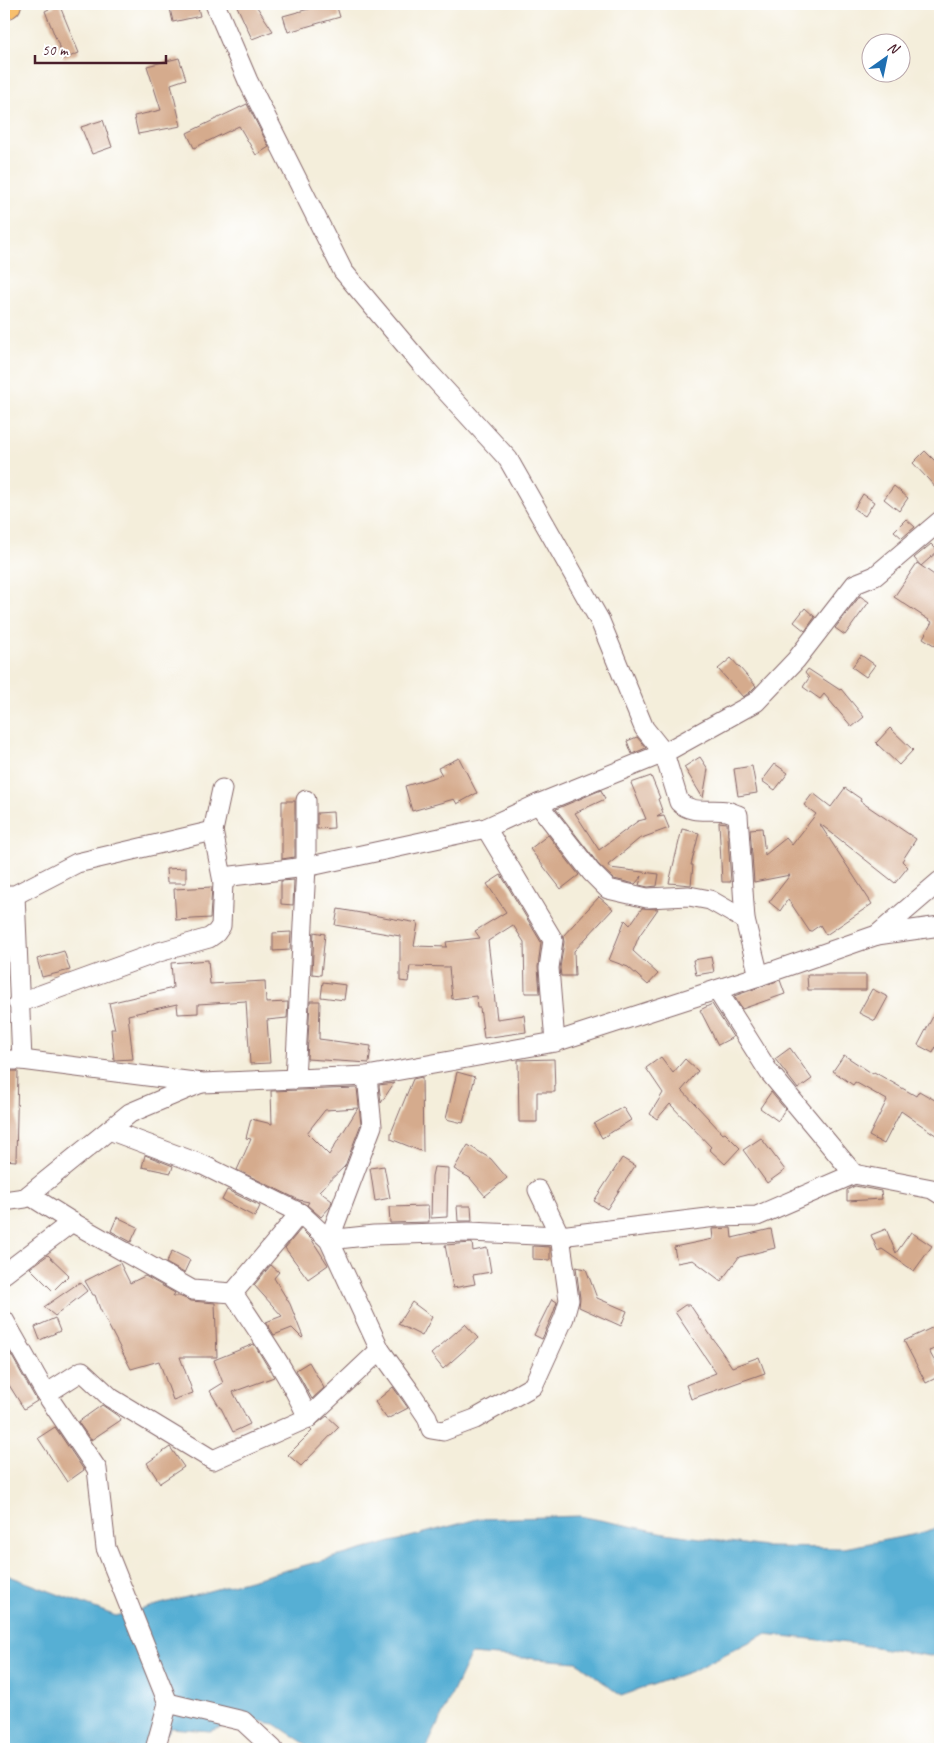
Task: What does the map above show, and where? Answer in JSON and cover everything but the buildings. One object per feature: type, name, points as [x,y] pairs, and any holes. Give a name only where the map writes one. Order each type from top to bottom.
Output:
[{"type":"street","points":[[215,4],[248,81],[343,271],[423,366],[508,459],[600,621],[644,728],[664,753],[679,802],[685,808],[691,810],[727,811],[738,815],[745,920],[759,976]]},
{"type":"street","points":[[223,882],[232,876],[306,867],[486,828],[538,804],[664,753],[756,702],[796,660],[855,584],[875,576],[940,521]]},
{"type":"street","points":[[18,1003],[159,952],[209,938],[216,934],[221,926],[223,882],[213,831],[222,789]]},
{"type":"street","points":[[295,1079],[306,867],[306,800]]},
{"type":"street","points":[[538,804],[591,872],[608,889],[647,898],[689,896],[710,900],[745,920]]},
{"type":"street","points":[[486,828],[553,940],[550,968],[555,1042]]},
{"type":"street","points":[[213,831],[77,863],[9,895],[18,1003],[13,1060],[202,1083],[367,1076],[555,1042],[717,990],[877,935],[940,926]]},
{"type":"street","points":[[877,935],[940,881]]},
{"type":"street","points":[[717,990],[769,1072],[854,1174]]},
{"type":"street","points":[[329,1240],[372,1126],[367,1076]]},
{"type":"street","points":[[4,1200],[25,1198],[130,1114],[202,1083]]},
{"type":"street","points":[[109,1130],[203,1166],[300,1213],[329,1240],[380,1350],[427,1417],[431,1429],[443,1431],[475,1419],[533,1386],[564,1318],[569,1300],[560,1236],[538,1190]]},
{"type":"street","points":[[329,1240],[374,1235],[469,1232],[560,1236],[716,1217],[757,1216],[854,1174],[932,1189],[940,1194]]},
{"type":"street","points":[[29,1195],[72,1222],[192,1290],[233,1293]]},
{"type":"street","points":[[233,1293],[300,1213]]},
{"type":"street","points":[[4,1274],[72,1222]]},
{"type":"street","points":[[233,1293],[280,1365],[308,1418]]},
{"type":"street","points":[[4,1320],[46,1394],[97,1469],[106,1548],[168,1703],[156,1749]]},
{"type":"street","points":[[46,1394],[82,1371],[111,1398],[214,1460],[308,1418],[380,1350]]},
{"type":"street","points":[[168,1703],[244,1721],[273,1749]]},
{"type":"water","points":[[580,1516],[665,1533],[765,1547],[844,1548],[917,1534],[940,1527],[940,1655],[930,1656],[856,1644],[765,1634],[692,1671],[621,1696],[577,1662],[471,1654],[426,1749],[313,1749],[275,1724],[248,1719],[210,1731],[171,1728],[156,1749],[4,1749],[4,1574],[116,1616],[477,1519]]}]
